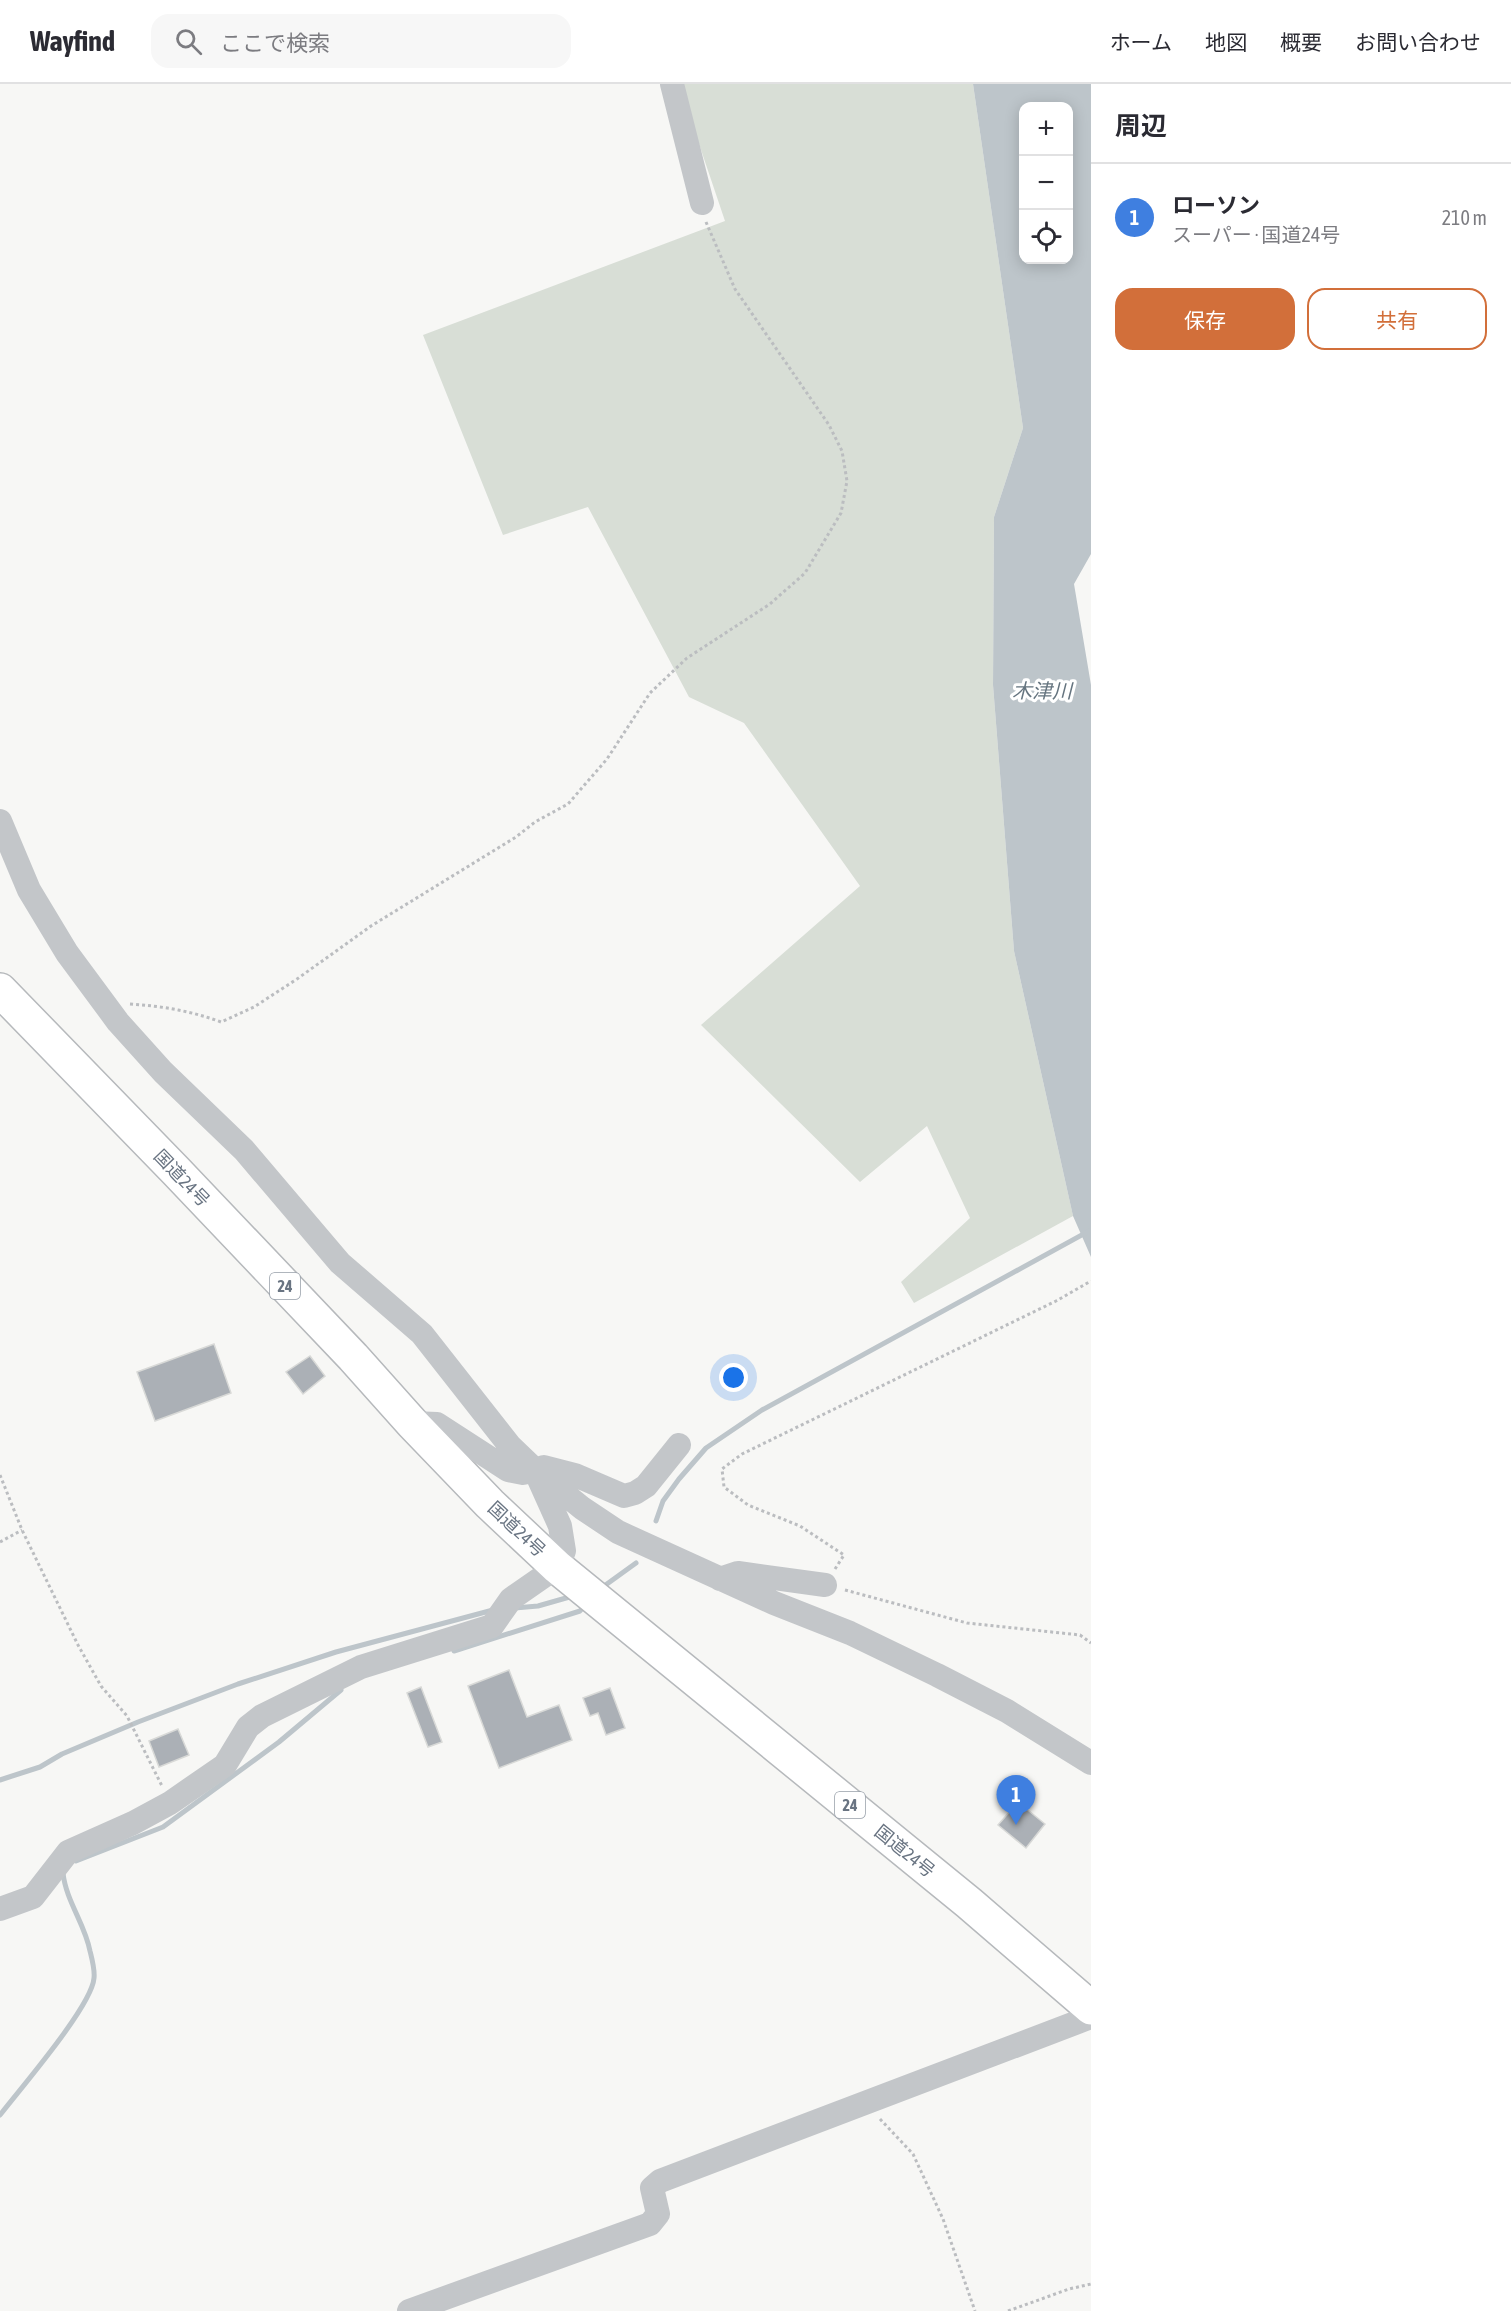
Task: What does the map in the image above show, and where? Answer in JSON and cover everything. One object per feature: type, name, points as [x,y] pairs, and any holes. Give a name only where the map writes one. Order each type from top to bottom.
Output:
[{"type":"highway","name":"国道24号","points":[[0,990],[176,1171],[490,1504],[565,1573],[969,1903],[1091,2008]]},
{"type":"street","points":[[672,84],[702,203]]},
{"type":"street","points":[[0,821],[29,890],[67,952],[118,1022],[163,1072],[244,1150],[340,1263],[422,1334],[510,1446],[534,1469],[582,1508],[618,1533],[774,1603],[850,1633],[937,1675],[1007,1711],[1091,1763]]},
{"type":"street","points":[[412,1423],[437,1424],[508,1470],[523,1473],[544,1467],[575,1475],[624,1496],[635,1493],[646,1486],[679,1445]]},
{"type":"street","points":[[0,1910],[33,1897],[69,1852],[133,1823],[170,1803],[225,1765],[248,1727],[262,1716],[361,1667],[492,1626],[511,1599],[565,1573],[560,1526],[534,1469]]},
{"type":"street","points":[[720,1579],[738,1573],[825,1585]]},
{"type":"street","points":[[409,2311],[650,2224],[658,2214],[652,2188],[660,2181],[1091,2018]]},
{"type":"path","points":[[103,1001],[162,1006],[196,1012],[221,1022],[254,1006],[297,979],[371,926],[516,837],[535,822],[568,804],[607,759],[650,693],[687,658],[770,604],[805,573],[841,513],[847,481],[842,451],[829,425],[735,289],[708,229],[702,203]]},
{"type":"path","points":[[1091,1281],[1056,1301],[742,1454],[722,1468],[724,1487],[748,1505],[800,1526],[844,1555],[825,1585],[967,1623],[1080,1635],[1091,1643]]},
{"type":"path","points":[[0,1475],[22,1530],[78,1645],[101,1686],[128,1716],[170,1803]]},
{"type":"path","points":[[0,1542],[22,1530]]},
{"type":"path","points":[[866,2104],[913,2154],[943,2219],[975,2311]]},
{"type":"path","points":[[1008,2311],[1069,2289],[1091,2284]]},
{"type":"shaded area","points":[[683,84],[973,84],[1023,428],[994,517],[993,685],[1014,951],[1073,1216],[914,1303],[901,1282],[970,1218],[927,1126],[860,1182],[701,1025],[860,886],[744,723],[689,697],[588,507],[503,535],[423,335],[725,221],[696,135]]},
{"type":"water","name":"木津川","points":[[973,84],[1091,84],[1091,554],[1074,584],[1091,685],[1091,1257],[1073,1216],[1014,951],[993,685],[994,517],[1023,428]]},
{"type":"building","points":[[214,1344],[231,1393],[155,1421],[137,1372]]},
{"type":"building","points":[[310,1356],[325,1376],[303,1394],[286,1372]]},
{"type":"building","points":[[509,1670],[527,1717],[559,1705],[572,1740],[499,1768],[468,1686]]},
{"type":"building","points":[[421,1687],[442,1742],[428,1747],[407,1693]]},
{"type":"building","points":[[610,1688],[625,1728],[606,1735],[598,1713],[590,1716],[583,1698]]},
{"type":"building","points":[[178,1729],[189,1755],[159,1767],[149,1741]]},
{"type":"building","points":[[1018,1802],[1045,1824],[1026,1848],[998,1825]]},
{"type":"waterway","points":[[656,1521],[663,1501],[706,1448],[762,1410],[1091,1230]]},
{"type":"waterway","points":[[600,1589],[636,1563]]},
{"type":"waterway","points":[[515,1608],[538,1606],[573,1596]]},
{"type":"waterway","points":[[454,1651],[580,1611],[585,1605]]},
{"type":"waterway","points":[[0,1780],[40,1767],[62,1754],[138,1722],[238,1684],[336,1652],[493,1610]]},
{"type":"waterway","points":[[76,1861],[163,1827],[279,1742],[341,1690]]},
{"type":"waterway","points":[[0,2115],[69,2027],[90,1991],[94,1978],[88,1941],[68,1893],[63,1873]]},
{"type":"place","name":"ローソン","points":[[1016,1825]]}]
